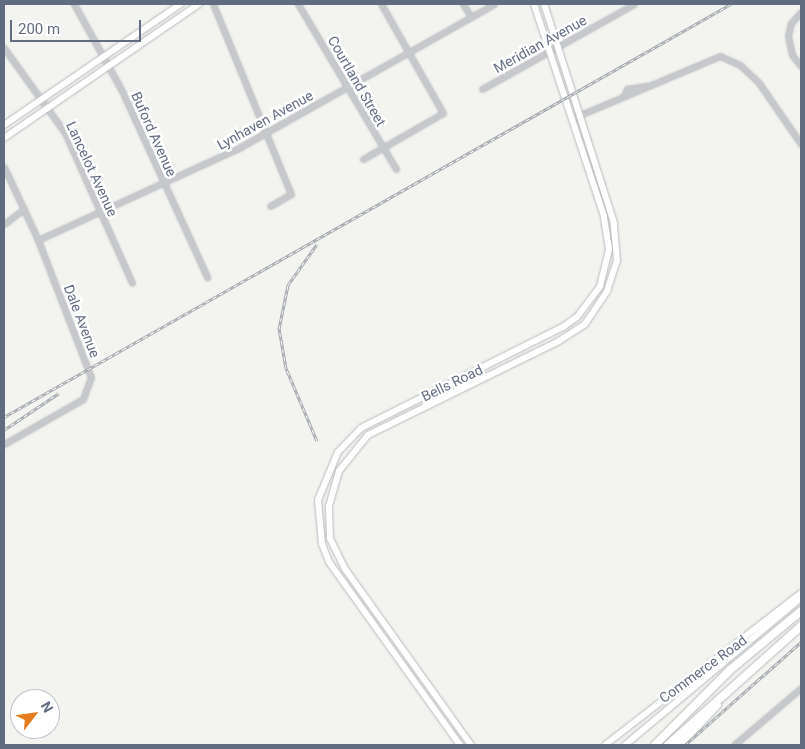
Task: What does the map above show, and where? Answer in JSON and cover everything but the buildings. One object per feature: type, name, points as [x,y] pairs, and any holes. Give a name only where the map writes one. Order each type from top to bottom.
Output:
[{"type":"highway","points":[[655,745],[730,670],[801,612]]},
{"type":"highway","points":[[668,745],[801,626]]},
{"type":"highway","points":[[679,745],[768,654]]},
{"type":"main road","points":[[4,126],[181,4]]},
{"type":"main road","points":[[4,138],[199,4]]},
{"type":"main road","name":"Bells Road","points":[[460,745],[362,608],[322,544],[318,500],[332,464],[349,439],[399,410],[511,354],[577,317],[600,286],[609,249],[596,190],[574,118],[534,4]]},
{"type":"main road","name":"Bells Road","points":[[470,745],[369,603],[330,538],[331,490],[355,446],[403,418],[515,363],[585,324],[607,291],[618,244],[604,188],[544,4]]},
{"type":"main road","points":[[596,190],[604,188]]},
{"type":"main road","points":[[511,354],[515,363]]},
{"type":"main road","points":[[399,410],[403,418]]},
{"type":"main road","name":"Commerce Road","points":[[606,745],[801,592]]},
{"type":"main road","name":"Commerce Road","points":[[625,745],[801,598]]},
{"type":"main road","points":[[362,608],[369,603]]},
{"type":"main road","points":[[439,716],[446,710]]},
{"type":"street","name":"Buford Avenue","points":[[74,4],[103,57],[106,67],[122,91],[207,277]]},
{"type":"street","points":[[213,4],[291,194],[270,206]]},
{"type":"street","name":"Courtland Street","points":[[298,4],[396,169]]},
{"type":"street","points":[[362,159],[443,113],[410,51],[381,4]]},
{"type":"street","points":[[463,4],[471,17]]},
{"type":"street","name":"Lynhaven Avenue","points":[[38,240],[164,185],[266,132],[494,4]]},
{"type":"street","name":"Meridian Avenue","points":[[482,89],[634,4]]},
{"type":"street","points":[[801,12],[791,23],[788,36],[792,55],[801,66]]},
{"type":"street","name":"Lancelot Avenue","points":[[4,48],[65,133],[132,283]]},
{"type":"street","points":[[574,118],[624,96],[627,89],[648,86],[720,56],[740,65],[759,84],[801,144]]},
{"type":"street","name":"Dale Avenue","points":[[4,167],[38,240],[91,377],[90,388],[83,400],[4,444]]},
{"type":"street","points":[[4,224],[24,209]]},
{"type":"street","points":[[734,745],[801,688]]},
{"type":"railway","points":[[4,417],[731,4]]},
{"type":"railway","points":[[317,244],[288,285],[279,329],[286,368],[317,441]]},
{"type":"railway","points":[[4,430],[59,393]]},
{"type":"railway","points":[[685,745],[801,642]]}]
